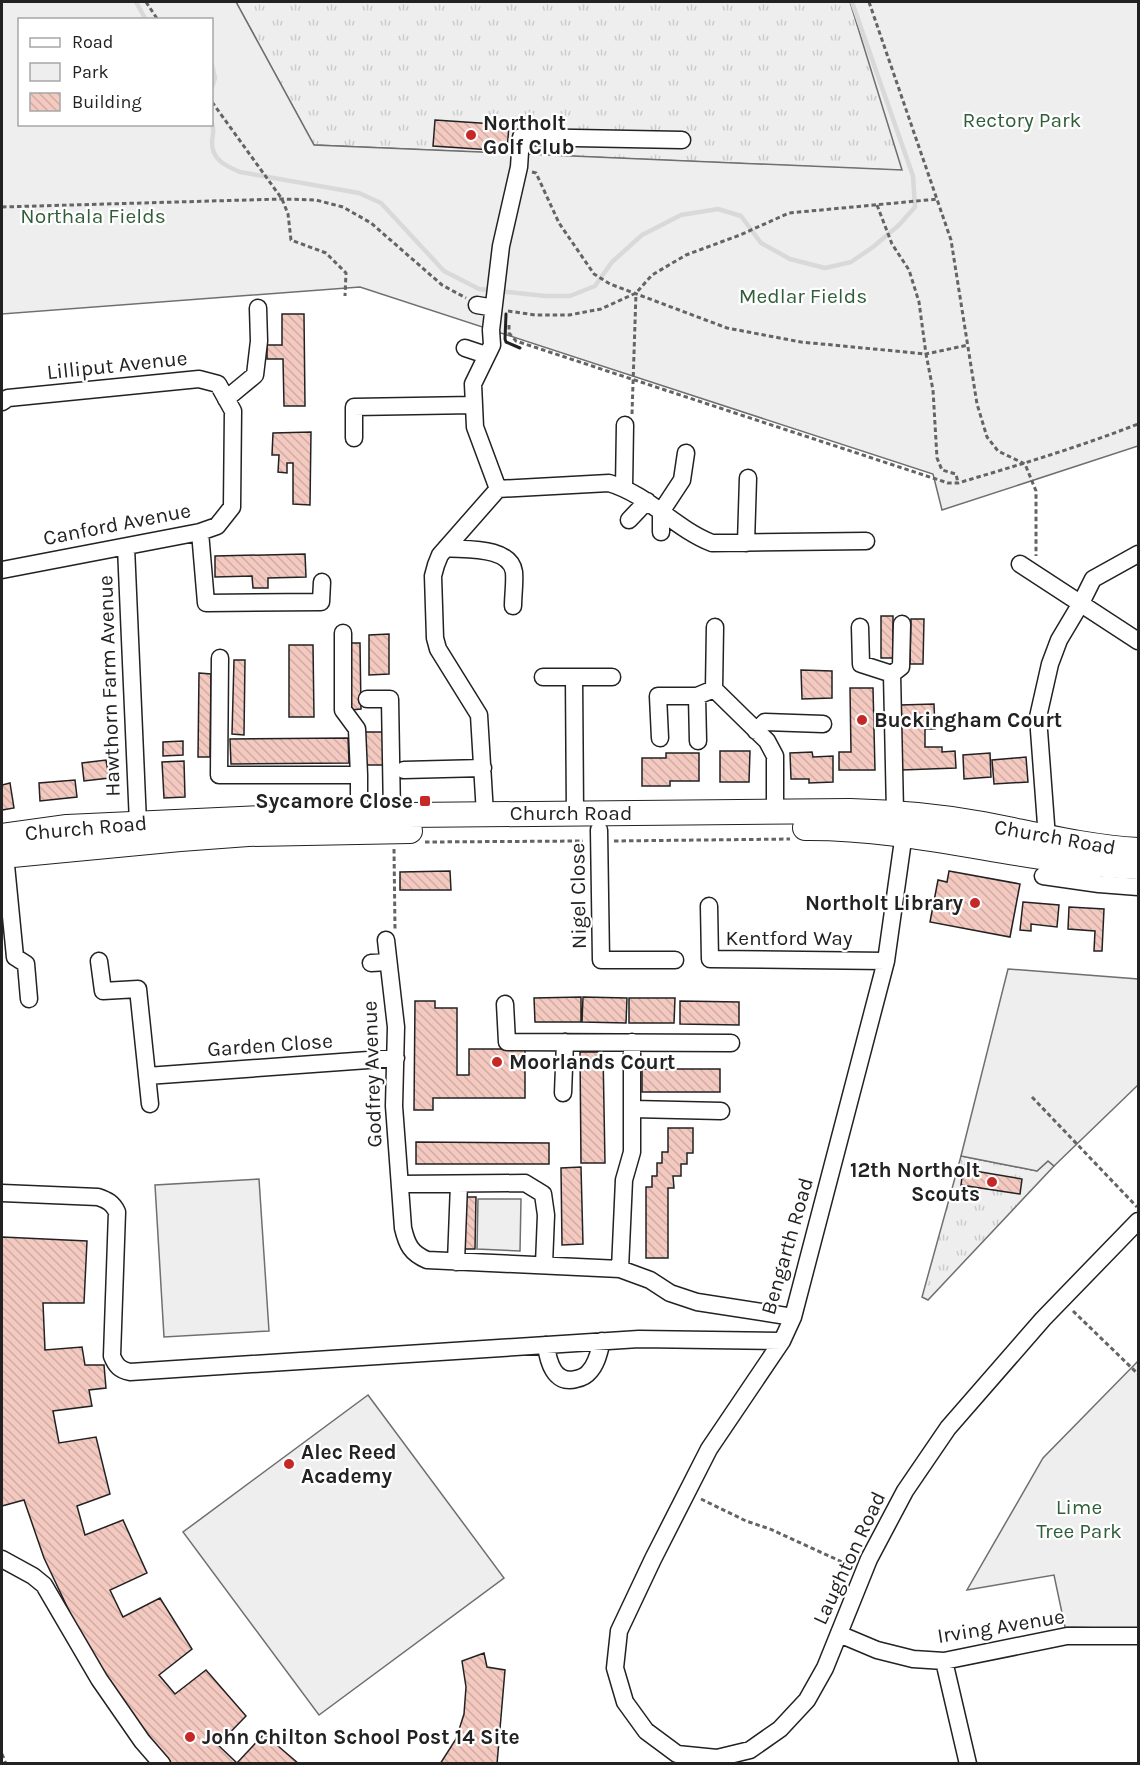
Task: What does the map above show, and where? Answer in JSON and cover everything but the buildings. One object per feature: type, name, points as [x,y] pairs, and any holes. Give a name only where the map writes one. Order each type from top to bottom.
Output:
[{"type":"highway","name":"Church Road","points":[[3,849],[67,827],[138,823],[359,815],[775,812],[898,815],[962,821],[1047,838],[1138,850]]},
{"type":"highway","name":"Church Road","points":[[3,849],[248,834],[600,835],[824,828],[898,815],[1047,858],[1138,867]]},
{"type":"street","points":[[498,489],[475,427],[473,384],[489,350],[492,301],[501,246],[519,167],[521,137],[682,140]]},
{"type":"street","points":[[226,399],[255,375],[259,341],[258,308]]},
{"type":"street","points":[[465,348],[489,350]]},
{"type":"street","name":"Lilliput Avenue","points":[[2,402],[8,398],[199,379],[218,384],[226,399]]},
{"type":"street","name":"Canford Avenue","points":[[2,570],[200,532],[217,526],[232,507],[233,411],[226,399]]},
{"type":"street","points":[[354,438],[354,407],[474,405]]},
{"type":"street","points":[[624,488],[625,425]]},
{"type":"street","points":[[661,532],[661,512],[682,480],[687,453]]},
{"type":"street","points":[[746,543],[748,478]]},
{"type":"street","points":[[485,814],[479,715],[438,649],[435,638],[433,576],[436,565],[446,548],[498,489],[609,483],[624,488],[647,501],[695,536],[712,543],[866,541]]},
{"type":"street","points":[[629,520],[647,501]]},
{"type":"street","points":[[200,532],[206,603],[321,602],[322,582]]},
{"type":"street","name":"Hawthorn Farm Avenue","points":[[126,547],[138,823]]},
{"type":"street","points":[[446,548],[492,552],[505,559],[513,568],[514,573],[513,606]]},
{"type":"street","points":[[1047,838],[1038,717],[1043,690],[1056,648],[1093,579],[1138,554]]},
{"type":"street","points":[[1020,564],[1138,641]]},
{"type":"street","points":[[860,627],[861,664],[892,674],[901,668],[902,624]]},
{"type":"street","points":[[715,627],[714,689],[767,741],[775,756],[775,812]]},
{"type":"street","points":[[342,633],[343,710],[357,729],[360,775],[359,815]]},
{"type":"street","points":[[220,658],[219,775],[360,775]]},
{"type":"street","name":"Bengarth Road","points":[[675,1759],[646,1731],[625,1702],[615,1668],[619,1631],[710,1449],[782,1341],[793,1317],[886,961],[898,815],[892,674]]},
{"type":"street","points":[[543,676],[612,677]]},
{"type":"street","points":[[574,677],[575,813]]},
{"type":"street","points":[[660,738],[658,696],[697,696],[714,689]]},
{"type":"street","points":[[697,696],[698,741]]},
{"type":"street","points":[[367,699],[390,699],[392,815]]},
{"type":"street","points":[[756,731],[765,722],[823,724]]},
{"type":"street","points":[[404,770],[483,768]]},
{"type":"street","name":"Nigel Close","points":[[600,835],[601,960],[675,960]]},
{"type":"street","points":[[3,849],[15,957],[26,964],[29,999]]},
{"type":"street","name":"Church Road","points":[[1044,876],[1138,887]]},
{"type":"street","name":"Kentford Way","points":[[710,906],[710,960],[886,961]]},
{"type":"street","name":"Godfrey Avenue","points":[[386,940],[396,1027],[394,1106],[403,1228],[406,1243],[414,1254],[427,1260],[620,1269],[650,1280],[670,1293],[697,1302],[793,1317]]},
{"type":"street","points":[[99,961],[103,991],[138,989],[150,1104]]},
{"type":"street","points":[[371,963],[388,962]]},
{"type":"street","points":[[505,1004],[507,1042],[731,1043]]},
{"type":"street","points":[[563,1093],[565,1042]]},
{"type":"street","points":[[620,1269],[623,1188],[632,1152],[632,1042]]},
{"type":"street","name":"Garden Close","points":[[147,1076],[396,1058]]},
{"type":"street","points":[[633,1109],[721,1111]]},
{"type":"street","points":[[400,1184],[525,1183],[543,1194],[546,1215],[544,1264]]},
{"type":"street","points":[[456,1262],[459,1184]]},
{"type":"street","points":[[2,1193],[98,1197],[114,1206],[117,1212],[112,1356],[116,1365],[130,1372],[639,1339],[782,1341]]},
{"type":"street","name":"Laughton Road","points":[[675,1759],[717,1758],[750,1750],[780,1729],[807,1700],[825,1668],[864,1572],[905,1491],[948,1428],[1042,1319],[1138,1221]]},
{"type":"street","points":[[546,1345],[551,1367],[557,1375],[573,1380],[589,1372],[596,1361],[602,1341]]},
{"type":"street","points":[[2,1559],[33,1576],[44,1585],[99,1679],[142,1741],[162,1764]]},
{"type":"street","name":"Irving Avenue","points":[[839,1634],[877,1650],[913,1659],[944,1661],[1067,1636],[1138,1636]]},
{"type":"street","points":[[944,1661],[968,1764]]},
{"type":"path","points":[[146,2],[157,18]]},
{"type":"path","points":[[869,2],[951,240],[977,404],[987,437],[998,451],[1025,464],[1036,490],[1035,574]]},
{"type":"path","points":[[213,103],[282,199],[288,214],[291,240],[327,253],[346,273],[345,296]]},
{"type":"path","points":[[519,167],[536,173],[559,223],[594,273],[610,284],[728,328],[801,342],[926,354],[968,345]]},
{"type":"path","points":[[2,207],[316,200],[344,207],[371,223],[442,285],[492,301],[510,311],[535,315],[569,315],[601,309],[636,293],[652,275],[686,255],[740,235],[789,213],[938,199]]},
{"type":"path","points":[[877,205],[892,244],[909,270],[919,302],[933,390],[936,458],[942,470],[956,474],[958,483]]},
{"type":"path","points":[[625,425],[632,421],[636,293]]},
{"type":"path","points":[[510,311],[509,333],[516,341],[948,483],[958,483],[1025,464],[1138,424]]},
{"type":"path","points":[[416,843],[600,835],[795,839]]},
{"type":"path","points":[[386,940],[396,939],[393,843]]},
{"type":"path","points":[[1032,1097],[1138,1208]]},
{"type":"path","points":[[1062,1300],[1138,1374]]},
{"type":"path","points":[[687,1492],[746,1521],[770,1529],[864,1572]]},
{"type":"path","points":[[2,1754],[6,1764]]},
{"type":"green space","points":[[2,2],[236,2],[314,145],[902,170],[850,2],[1138,2],[1138,446],[942,510],[933,474],[360,287],[2,314]]},
{"type":"green space","points":[[236,2],[854,2],[915,171],[314,145]]},
{"type":"green space","points":[[1008,969],[1138,979],[1138,1085],[1054,1166],[1048,1161],[1037,1171],[961,1156]]},
{"type":"green space","points":[[961,1156],[1037,1171],[1048,1161],[1054,1166],[928,1300],[922,1297]]},
{"type":"green space","points":[[259,1179],[269,1331],[164,1337],[155,1185]]},
{"type":"green space","points":[[478,1199],[521,1199],[520,1251],[477,1249]]},
{"type":"green space","name":"Lime Tree Park","points":[[1138,1361],[1138,1629],[1065,1627],[1054,1575],[967,1590],[1043,1458]]},
{"type":"green space","points":[[368,1395],[504,1578],[319,1715],[183,1532]]},
{"type":"waterway","points":[[136,2],[145,18]]},
{"type":"waterway","points":[[212,126],[214,154],[225,165],[240,172],[359,193],[381,203],[444,271],[479,289],[545,296],[570,296],[595,286],[612,262],[642,235],[681,215],[718,209],[741,216],[761,243],[790,259],[825,268],[851,262],[899,225],[915,207],[913,176],[852,2]]},
{"type":"waterway","points":[[213,69],[215,78],[213,84]]},
{"type":"wall","points":[[506,314],[506,342],[520,348]]},
{"type":"place","name":"Northolt Golf Club","points":[[471,135]]},
{"type":"place","name":"Buckingham Court","points":[[862,720]]},
{"type":"place","name":"Sycamore Close","points":[[425,801]]},
{"type":"place","name":"Northolt Library","points":[[975,903]]},
{"type":"place","name":"Moorlands Court","points":[[497,1062]]},
{"type":"place","name":"12th Northolt Scouts","points":[[992,1182]]},
{"type":"place","name":"Alec Reed Academy","points":[[289,1464]]},
{"type":"place","name":"John Chilton School Post 14 Site","points":[[190,1737]]},
{"type":"park label","name":"Rectory Park","points":[[1022,120]]},
{"type":"park label","name":"Northala Fields","points":[[93,216]]},
{"type":"park label","name":"Medlar Fields","points":[[803,296]]}]
